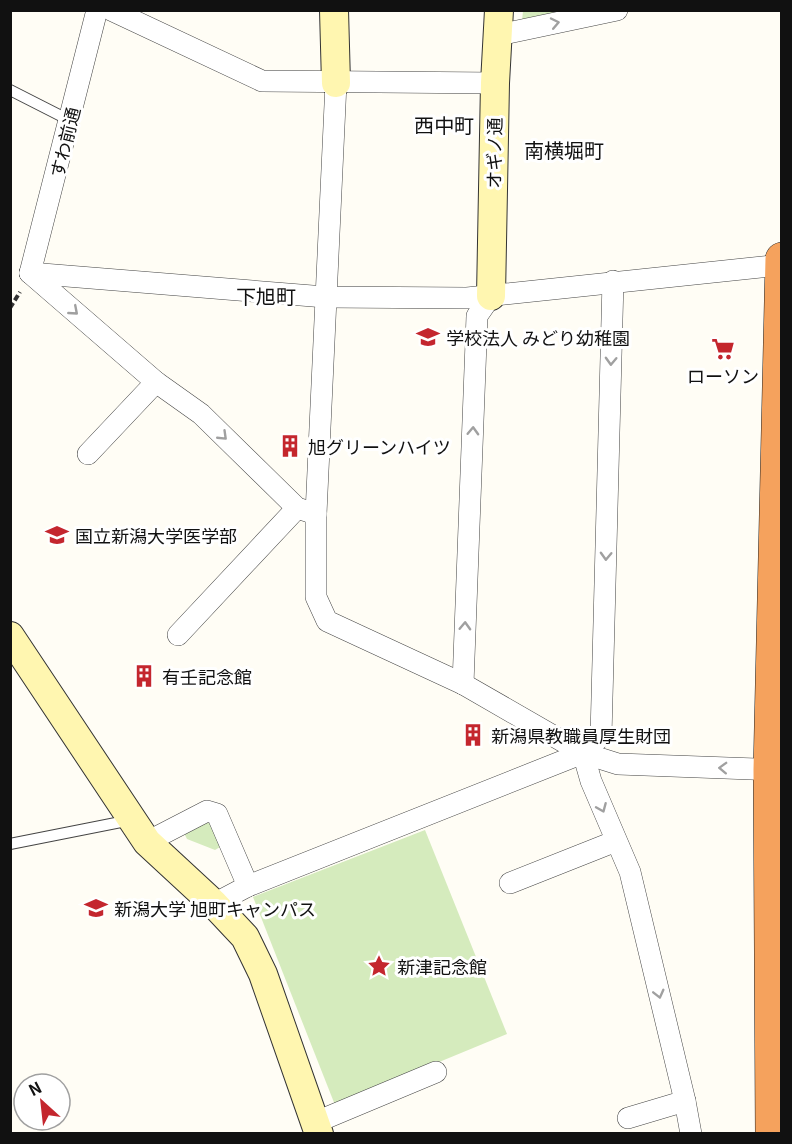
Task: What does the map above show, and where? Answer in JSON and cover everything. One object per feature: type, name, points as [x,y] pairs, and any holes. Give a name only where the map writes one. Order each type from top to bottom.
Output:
[{"type":"highway","points":[[772,1134],[776,982],[782,259]]},
{"type":"street","name":"すわ前通","points":[[30,273],[98,10]]},
{"type":"street","points":[[111,10],[262,81],[495,83]]},
{"type":"street","points":[[334,10],[336,83],[325,297],[306,511],[316,597],[327,621],[463,684],[583,753],[618,764],[776,770]]},
{"type":"street","points":[[498,23],[617,10]]},
{"type":"street","name":"オギノ通","points":[[490,296],[498,23]]},
{"type":"street","points":[[30,273],[325,297],[467,298],[781,265]]},
{"type":"street","points":[[30,273],[156,382],[201,414],[306,511]]},
{"type":"street","points":[[214,904],[248,886],[583,753],[601,736],[613,281]]},
{"type":"street","points":[[463,684],[477,316],[490,296]]},
{"type":"street","points":[[88,454],[156,382]]},
{"type":"street","points":[[178,634],[306,511]]},
{"type":"street","points":[[10,636],[139,831],[245,937],[263,974],[316,1128],[436,1072]]},
{"type":"street","points":[[583,753],[591,781],[630,872],[691,1134]]},
{"type":"street","points":[[139,831],[207,811],[216,814],[248,886]]},
{"type":"street","points":[[510,883],[616,840]]},
{"type":"street","points":[[628,1118],[685,1101]]},
{"type":"lane","points":[[10,90],[69,120]]},
{"type":"lane","points":[[10,844],[139,831]]},
{"type":"green space","points":[[523,11],[580,11],[522,21]]},
{"type":"green space","points":[[207,818],[225,844],[215,850],[187,839],[184,833]]},
{"type":"green space","points":[[425,830],[507,1034],[335,1105],[253,897]]},
{"type":"place","name":"学校法人 みどり幼稚園","points":[[428,337]]},
{"type":"place","name":"ローソン","points":[[723,349]]},
{"type":"place","name":"旭グリーンハイツ","points":[[290,446]]},
{"type":"place","name":"国立新潟大学医学部","points":[[57,535]]},
{"type":"place","name":"有壬記念館","points":[[144,676]]},
{"type":"place","name":"新潟県教職員厚生財団","points":[[473,735]]},
{"type":"place","name":"新潟大学 旭町キャンパス","points":[[96,908]]},
{"type":"place","name":"新津記念館","points":[[379,966]]},
{"type":"district","name":"西中町","points":[[444,124]]},
{"type":"district","name":"南横堀町","points":[[564,149]]},
{"type":"district","name":"下旭町","points":[[266,295]]}]
